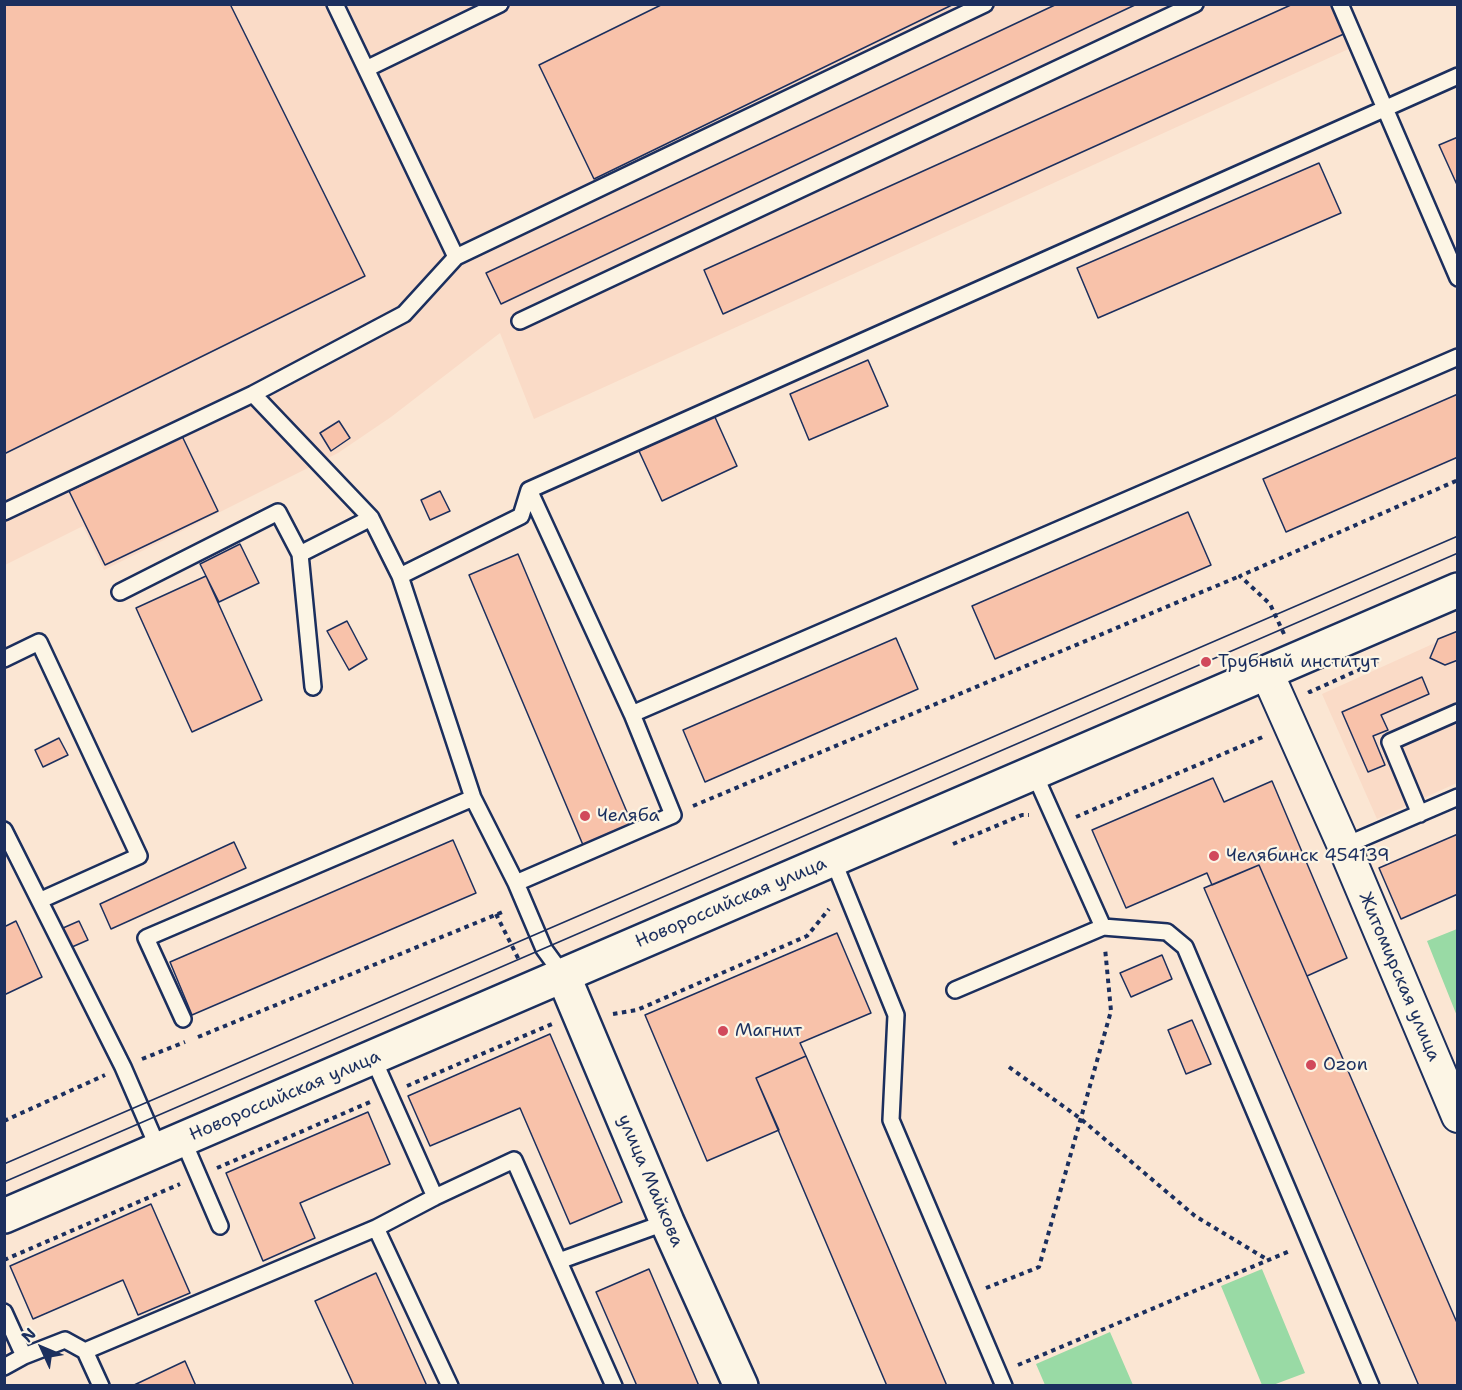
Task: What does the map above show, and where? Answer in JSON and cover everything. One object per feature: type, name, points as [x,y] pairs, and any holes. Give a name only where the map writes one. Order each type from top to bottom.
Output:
[{"type":"main road","name":"Новороссийская улица","points":[[4,1216],[1458,590]]},
{"type":"main road","name":"улица Майкова","points":[[562,975],[667,1222],[741,1386]]},
{"type":"street","name":"Житомирская улица","points":[[1281,667],[1290,725],[1344,846],[1458,1116]]},
{"type":"lane","points":[[334,4],[456,257]]},
{"type":"lane","points":[[366,69],[500,4]]},
{"type":"lane","points":[[4,512],[253,394],[404,314],[456,257],[985,4]]},
{"type":"lane","points":[[520,321],[1195,4]]},
{"type":"lane","points":[[1340,4],[1458,278]]},
{"type":"lane","points":[[400,576],[521,516],[529,490],[1458,76]]},
{"type":"lane","points":[[632,714],[1458,357]]},
{"type":"lane","points":[[253,394],[371,518],[400,576],[473,798],[516,883],[544,949],[562,975]]},
{"type":"lane","points":[[516,883],[673,815],[632,714],[529,490]]},
{"type":"lane","points":[[120,592],[278,512],[300,554],[313,687]]},
{"type":"lane","points":[[300,554],[371,518]]},
{"type":"lane","points":[[4,659],[39,642],[139,856],[41,900]]},
{"type":"lane","points":[[1420,814],[1390,742],[1458,712]]},
{"type":"lane","points":[[1034,773],[1103,927]]},
{"type":"lane","points":[[1344,846],[1458,797]]},
{"type":"lane","points":[[183,1019],[146,938],[473,798]]},
{"type":"lane","points":[[4,830],[123,1067],[171,1145],[198,1176],[220,1226]]},
{"type":"lane","points":[[832,860],[846,889],[896,1015],[891,1120],[1001,1379]]},
{"type":"lane","points":[[955,990],[1103,927],[1167,932],[1185,947],[1371,1386]]},
{"type":"lane","points":[[373,1058],[435,1197]]},
{"type":"lane","points":[[85,1351],[376,1228],[514,1160],[614,1386]]},
{"type":"lane","points":[[559,1261],[667,1222]]},
{"type":"lane","points":[[376,1228],[450,1386]]},
{"type":"lane","points":[[4,1312],[24,1356]]},
{"type":"lane","points":[[4,1367],[24,1356],[65,1340],[85,1351],[101,1386]]},
{"type":"path","points":[[673,815],[1240,576],[1458,480]]},
{"type":"path","points":[[1240,576],[1270,604],[1281,667],[1310,692],[1313,699]]},
{"type":"path","points":[[1310,692],[1384,658]]},
{"type":"path","points":[[945,847],[1022,815],[1075,817],[1290,725]]},
{"type":"path","points":[[4,1260],[550,1024],[637,1010],[807,936],[846,889]]},
{"type":"path","points":[[4,1121],[123,1067],[525,903]]},
{"type":"path","points":[[966,1296],[1039,1267],[1111,1011],[1103,927]]},
{"type":"path","points":[[1009,1067],[1081,1119],[1195,1216],[1268,1260]]},
{"type":"path","points":[[1001,1379],[1310,1242]]},
{"type":"shaded area","points":[[1347,4],[1364,42],[534,419],[500,333],[391,417],[338,453],[104,570],[83,526],[5,565],[5,5]]},
{"type":"shaded area","points":[[1457,633],[1457,783],[1377,819],[1322,694]]},
{"type":"green space","points":[[1457,929],[1457,1016],[1427,941]]},
{"type":"green space","points":[[1262,1269],[1305,1373],[1273,1385],[1262,1385],[1221,1286]]},
{"type":"green space","points":[[1110,1332],[1133,1385],[1045,1385],[1036,1364]]},
{"type":"building","points":[[4,4],[230,4],[365,276],[4,454]]},
{"type":"building","points":[[663,4],[954,4],[594,179],[539,65]]},
{"type":"building","points":[[1057,4],[1137,4],[501,304],[486,273]]},
{"type":"building","points":[[1293,4],[1332,4],[1346,33],[723,314],[704,270]]},
{"type":"building","points":[[1458,137],[1458,187],[1439,145]]},
{"type":"building","points":[[1319,163],[1341,213],[1098,318],[1077,268]]},
{"type":"building","points":[[868,360],[888,406],[809,440],[790,394]]},
{"type":"building","points":[[1458,394],[1458,457],[1286,532],[1263,479]]},
{"type":"building","points":[[714,415],[737,466],[662,501],[639,451]]},
{"type":"building","points":[[339,421],[350,438],[331,451],[320,433]]},
{"type":"building","points":[[182,436],[218,511],[105,565],[69,491]]},
{"type":"building","points":[[440,491],[450,511],[430,520],[421,500]]},
{"type":"building","points":[[1188,512],[1211,565],[995,659],[972,606]]},
{"type":"building","points":[[240,544],[259,583],[219,602],[200,564]]},
{"type":"building","points":[[518,554],[632,824],[583,845],[469,575]]},
{"type":"building","points":[[206,576],[262,700],[192,732],[136,608]]},
{"type":"building","points":[[347,621],[367,659],[349,670],[327,631]]},
{"type":"building","points":[[1458,631],[1458,660],[1445,665],[1430,658],[1438,639]]},
{"type":"building","points":[[896,638],[918,689],[705,782],[683,730]]},
{"type":"building","points":[[1422,677],[1429,694],[1381,715],[1388,730],[1373,736],[1385,765],[1368,772],[1342,712]]},
{"type":"building","points":[[59,738],[68,755],[43,767],[35,750]]},
{"type":"building","points":[[1213,778],[1224,802],[1272,781],[1347,958],[1307,976],[1259,865],[1212,885],[1207,873],[1126,908],[1092,830]]},
{"type":"building","points":[[1458,834],[1458,894],[1401,919],[1379,868]]},
{"type":"building","points":[[453,840],[476,893],[192,1015],[170,962]]},
{"type":"building","points":[[234,842],[246,868],[111,929],[100,904]]},
{"type":"building","points":[[1259,865],[1458,1325],[1458,1386],[1419,1386],[1204,888]]},
{"type":"building","points":[[16,921],[42,977],[4,995],[4,927]]},
{"type":"building","points":[[79,921],[88,940],[72,947],[63,928]]},
{"type":"building","points":[[837,933],[871,1013],[800,1043],[806,1056],[756,1078],[779,1130],[707,1161],[645,1015]]},
{"type":"building","points":[[1162,955],[1172,979],[1131,997],[1120,973]]},
{"type":"building","points":[[1192,1020],[1211,1064],[1186,1074],[1168,1030]]},
{"type":"building","points":[[550,1034],[622,1202],[570,1224],[520,1108],[430,1146],[408,1096]]},
{"type":"building","points":[[806,1056],[947,1386],[887,1386],[756,1078]]},
{"type":"building","points":[[368,1112],[390,1164],[300,1203],[315,1238],[263,1261],[226,1173]]},
{"type":"building","points":[[151,1204],[190,1293],[138,1315],[123,1280],[33,1319],[10,1266]]},
{"type":"building","points":[[649,1269],[699,1386],[637,1386],[596,1292]]},
{"type":"building","points":[[376,1273],[427,1386],[354,1386],[315,1301]]},
{"type":"building","points":[[185,1361],[196,1386],[132,1386]]},
{"type":"tram line","points":[[4,1164],[1458,536]]},
{"type":"tram line","points":[[4,1182],[1458,553]]},
{"type":"place","name":"Трубный институт","points":[[1206,662]]},
{"type":"place","name":"Челяба","points":[[585,816]]},
{"type":"place","name":"Челябинск 454139","points":[[1214,856]]},
{"type":"place","name":"Магнит","points":[[723,1031]]},
{"type":"place","name":"Ozon","points":[[1311,1065]]}]
